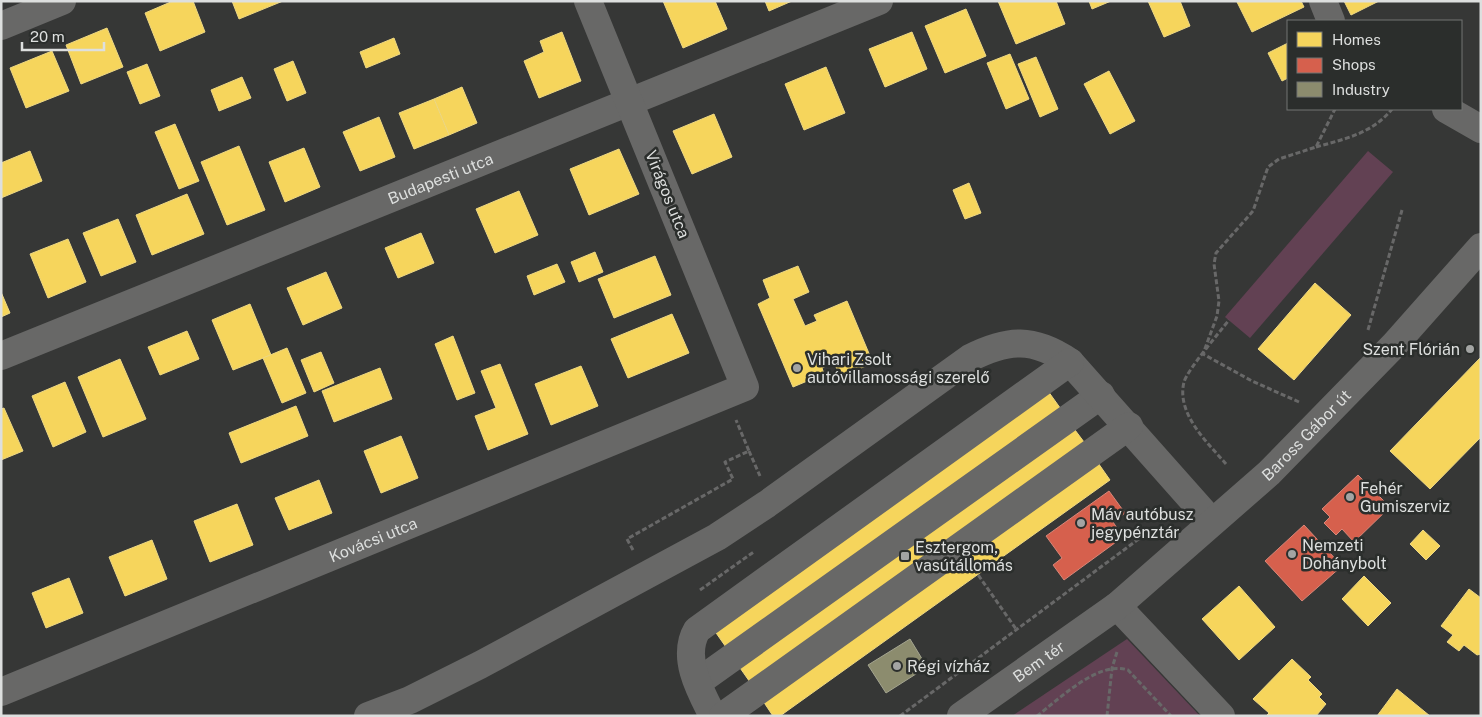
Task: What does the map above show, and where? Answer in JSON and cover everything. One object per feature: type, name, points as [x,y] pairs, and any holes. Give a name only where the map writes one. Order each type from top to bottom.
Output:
[{"type":"street","points":[[1,26],[62,1]]},
{"type":"street","name":"Virágos utca","points":[[588,1],[631,103],[736,391]]},
{"type":"street","name":"Budapesti utca","points":[[1,356],[631,103],[878,1]]},
{"type":"street","points":[[1323,1],[1331,20]]},
{"type":"street","points":[[1448,110],[1481,128]]},
{"type":"street","name":"Baross Gábor út","points":[[1117,606],[1269,473],[1395,344],[1481,247]]},
{"type":"street","points":[[368,716],[410,700],[480,665],[716,537],[767,504],[956,368],[987,350],[1016,343],[1032,343],[1045,347],[1070,362],[1129,426],[1212,522]]},
{"type":"street","points":[[713,716],[691,661],[691,641],[697,630],[708,620],[1070,362]]},
{"type":"street","name":"Kovácsi utca","points":[[1,692],[736,391]]},
{"type":"street","points":[[698,682],[1100,395]]},
{"type":"street","points":[[723,716],[1129,426]]},
{"type":"street","points":[[1117,606],[1221,716]]},
{"type":"street","name":"Bem tér","points":[[961,716],[1117,606]]},
{"type":"path","points":[[1316,147],[1334,110]]},
{"type":"path","points":[[1203,354],[1217,316],[1218,301],[1214,264],[1216,253],[1253,211],[1268,167],[1278,159],[1356,136],[1376,124],[1391,110]]},
{"type":"path","points":[[1366,336],[1402,210]]},
{"type":"path","points":[[1226,464],[1200,434],[1188,414],[1184,397],[1184,382],[1229,320]]},
{"type":"path","points":[[1203,354],[1252,381],[1303,403]]},
{"type":"path","points":[[736,391],[749,452],[762,480]]},
{"type":"path","points":[[634,552],[627,539],[733,479],[725,462],[749,452]]},
{"type":"path","points":[[900,716],[1144,535]]},
{"type":"path","points":[[971,565],[1016,629]]},
{"type":"path","points":[[1107,716],[1112,668],[1117,652]]},
{"type":"path","points":[[1036,716],[1094,675],[1119,667],[1128,670],[1171,716]]},
{"type":"shaded area","points":[[1368,151],[1393,172],[1250,338],[1225,317]]},
{"type":"shaded area","points":[[1127,639],[1200,716],[1012,716]]},
{"type":"building: Homes","points":[[173,1],[193,1],[205,32],[160,51],[145,13]]},
{"type":"building: Homes","points":[[232,1],[283,1],[239,19]]},
{"type":"building: Homes","points":[[663,1],[715,1],[727,29],[683,48]]},
{"type":"building: Homes","points":[[765,1],[792,1],[769,11]]},
{"type":"building: Homes","points":[[998,1],[1056,1],[1065,24],[1016,44]]},
{"type":"building: Homes","points":[[1089,1],[1111,1],[1092,9]]},
{"type":"building: Homes","points":[[1148,1],[1180,1],[1190,26],[1164,37]]},
{"type":"building: Homes","points":[[1301,1],[1304,7],[1252,32],[1237,2]]},
{"type":"building: Homes","points":[[1344,1],[1379,1],[1351,15]]},
{"type":"building: Homes","points":[[966,9],[986,56],[945,73],[925,26]]},
{"type":"building: Homes","points":[[107,28],[123,67],[81,84],[66,45]]},
{"type":"building: Homes","points":[[562,32],[581,81],[539,98],[524,61],[544,52],[540,41]]},
{"type":"building: Homes","points":[[912,32],[927,69],[885,87],[869,49]]},
{"type":"building: Homes","points":[[394,38],[400,54],[366,68],[360,52]]},
{"type":"building: Homes","points":[[1287,44],[1287,78],[1282,81],[1268,53]]},
{"type":"building: Homes","points":[[52,51],[69,91],[26,108],[10,68]]},
{"type":"building: Homes","points":[[1010,54],[1029,99],[1006,109],[987,63]]},
{"type":"building: Homes","points":[[1036,57],[1058,109],[1040,117],[1018,64]]},
{"type":"building: Homes","points":[[293,61],[306,93],[287,101],[274,69]]},
{"type":"building: Homes","points":[[147,64],[160,96],[140,104],[127,72]]},
{"type":"building: Homes","points":[[826,67],[845,113],[804,130],[785,84]]},
{"type":"building: Homes","points":[[1109,71],[1135,121],[1110,134],[1084,84]]},
{"type":"building: Homes","points":[[242,77],[251,98],[219,111],[211,90]]},
{"type":"building: Homes","points":[[462,87],[477,123],[449,135],[434,99]]},
{"type":"building: Homes","points":[[434,99],[449,135],[414,149],[399,113]]},
{"type":"building: Homes","points":[[714,114],[732,157],[692,174],[673,131]]},
{"type":"building: Homes","points":[[379,117],[395,157],[360,171],[343,132]]},
{"type":"building: Homes","points":[[175,124],[199,181],[179,189],[155,132]]},
{"type":"building: Homes","points":[[239,146],[265,210],[227,225],[201,162]]},
{"type":"building: Homes","points":[[304,148],[320,187],[285,202],[269,162]]},
{"type":"building: Homes","points":[[619,149],[639,194],[589,215],[570,169]]},
{"type":"building: Homes","points":[[30,151],[42,181],[1,198],[1,163]]},
{"type":"building: Homes","points":[[969,183],[981,213],[965,219],[953,190]]},
{"type":"building: Homes","points":[[519,191],[538,235],[495,253],[476,209]]},
{"type":"building: Homes","points":[[187,194],[204,234],[152,255],[136,215]]},
{"type":"building: Homes","points":[[118,219],[136,262],[101,276],[83,233]]},
{"type":"building: Homes","points":[[421,233],[434,263],[398,278],[385,248]]},
{"type":"building: Homes","points":[[68,239],[86,282],[48,298],[30,254]]},
{"type":"building: Homes","points":[[595,252],[603,272],[579,282],[571,262]]},
{"type":"building: Homes","points":[[655,256],[671,295],[614,318],[598,279]]},
{"type":"building: Homes","points":[[557,264],[565,282],[534,295],[527,276]]},
{"type":"building: Homes","points":[[798,266],[809,292],[793,299],[805,326],[817,321],[814,315],[847,301],[873,363],[840,377],[834,362],[822,368],[824,374],[793,387],[758,304],[770,298],[763,280]]},
{"type":"building: Homes","points":[[326,272],[342,308],[303,325],[287,288]]},
{"type":"building: Homes","points":[[1315,283],[1351,315],[1294,380],[1258,349]]},
{"type":"building: Homes","points":[[1,292],[10,313],[1,317]]},
{"type":"building: Homes","points":[[250,304],[271,355],[233,370],[212,320]]},
{"type":"building: Homes","points":[[672,314],[689,353],[628,378],[611,339]]},
{"type":"building: Homes","points":[[187,331],[199,359],[160,375],[148,347]]},
{"type":"building: Homes","points":[[453,336],[475,393],[457,400],[435,344]]},
{"type":"building: Homes","points":[[287,348],[306,393],[282,403],[263,358]]},
{"type":"building: Homes","points":[[321,352],[334,383],[314,392],[301,360]]},
{"type":"building: Homes","points":[[1481,357],[1481,437],[1430,489],[1390,451]]},
{"type":"building: Homes","points":[[120,359],[146,419],[103,437],[78,377]]},
{"type":"building: Homes","points":[[500,364],[528,434],[488,450],[475,416],[496,408],[481,371]]},
{"type":"building: Homes","points":[[581,366],[598,406],[551,425],[535,384]]},
{"type":"building: Homes","points":[[380,368],[392,399],[334,422],[322,391]]},
{"type":"building: Homes","points":[[65,382],[86,432],[53,447],[32,396]]},
{"type":"building: Homes","points":[[1048,391],[1063,412],[728,650],[714,630]]},
{"type":"building: Homes","points":[[296,406],[308,436],[241,463],[229,433]]},
{"type":"building: Homes","points":[[4,408],[23,451],[1,460],[1,409]]},
{"type":"building: Homes","points":[[1072,426],[1087,446],[752,685],[738,665]]},
{"type":"building: Homes","points":[[401,436],[418,478],[381,493],[364,451]]},
{"type":"building: Homes","points":[[1096,460],[1110,480],[780,716],[773,716],[761,698]]},
{"type":"building: Homes","points":[[319,480],[332,513],[289,530],[275,498]]},
{"type":"building: Homes","points":[[237,504],[253,545],[210,562],[194,521]]},
{"type":"building: Homes","points":[[1423,530],[1440,546],[1426,560],[1410,544]]},
{"type":"building: Homes","points":[[152,540],[167,579],[125,596],[109,557]]},
{"type":"building: Homes","points":[[1364,576],[1391,603],[1368,626],[1342,599]]},
{"type":"building: Homes","points":[[69,578],[83,613],[46,628],[32,593]]},
{"type":"building: Homes","points":[[1239,586],[1275,627],[1239,660],[1202,619]]},
{"type":"building: Homes","points":[[1469,589],[1481,598],[1481,654],[1477,655],[1464,645],[1459,651],[1447,642],[1453,635],[1441,626]]},
{"type":"building: Homes","points":[[1292,659],[1311,677],[1308,680],[1322,694],[1319,697],[1326,704],[1316,716],[1266,716],[1269,713],[1253,699]]},
{"type":"building: Homes","points":[[1397,689],[1430,716],[1377,716]]},
{"type":"building: Shops","points":[[1358,475],[1390,507],[1354,542],[1342,529],[1336,535],[1324,523],[1330,517],[1322,509]]},
{"type":"building: Shops","points":[[1109,491],[1125,513],[1113,522],[1123,537],[1064,580],[1053,565],[1062,558],[1046,536]]},
{"type":"building: Shops","points":[[1304,525],[1342,566],[1302,601],[1265,561]]},
{"type":"building: Industry","name":"Régi vízház","points":[[910,639],[927,667],[886,693],[868,665]]},
{"type":"place","name":"Szent Flórián","points":[[1470,349]]},
{"type":"place","name":"Vihari Zsolt autóvillamossági szerelő","points":[[797,368]]},
{"type":"place","name":"Fehér Gumiszerviz","points":[[1350,497]]},
{"type":"place","name":"Máv autóbusz jegypénztár","points":[[1081,523]]},
{"type":"place","name":"Nemzeti Dohánybolt","points":[[1292,554]]},
{"type":"place","name":"Esztergom, vasútállomás","points":[[905,556]]},
{"type":"place","name":"Régi vízház","points":[[897,666]]}]
